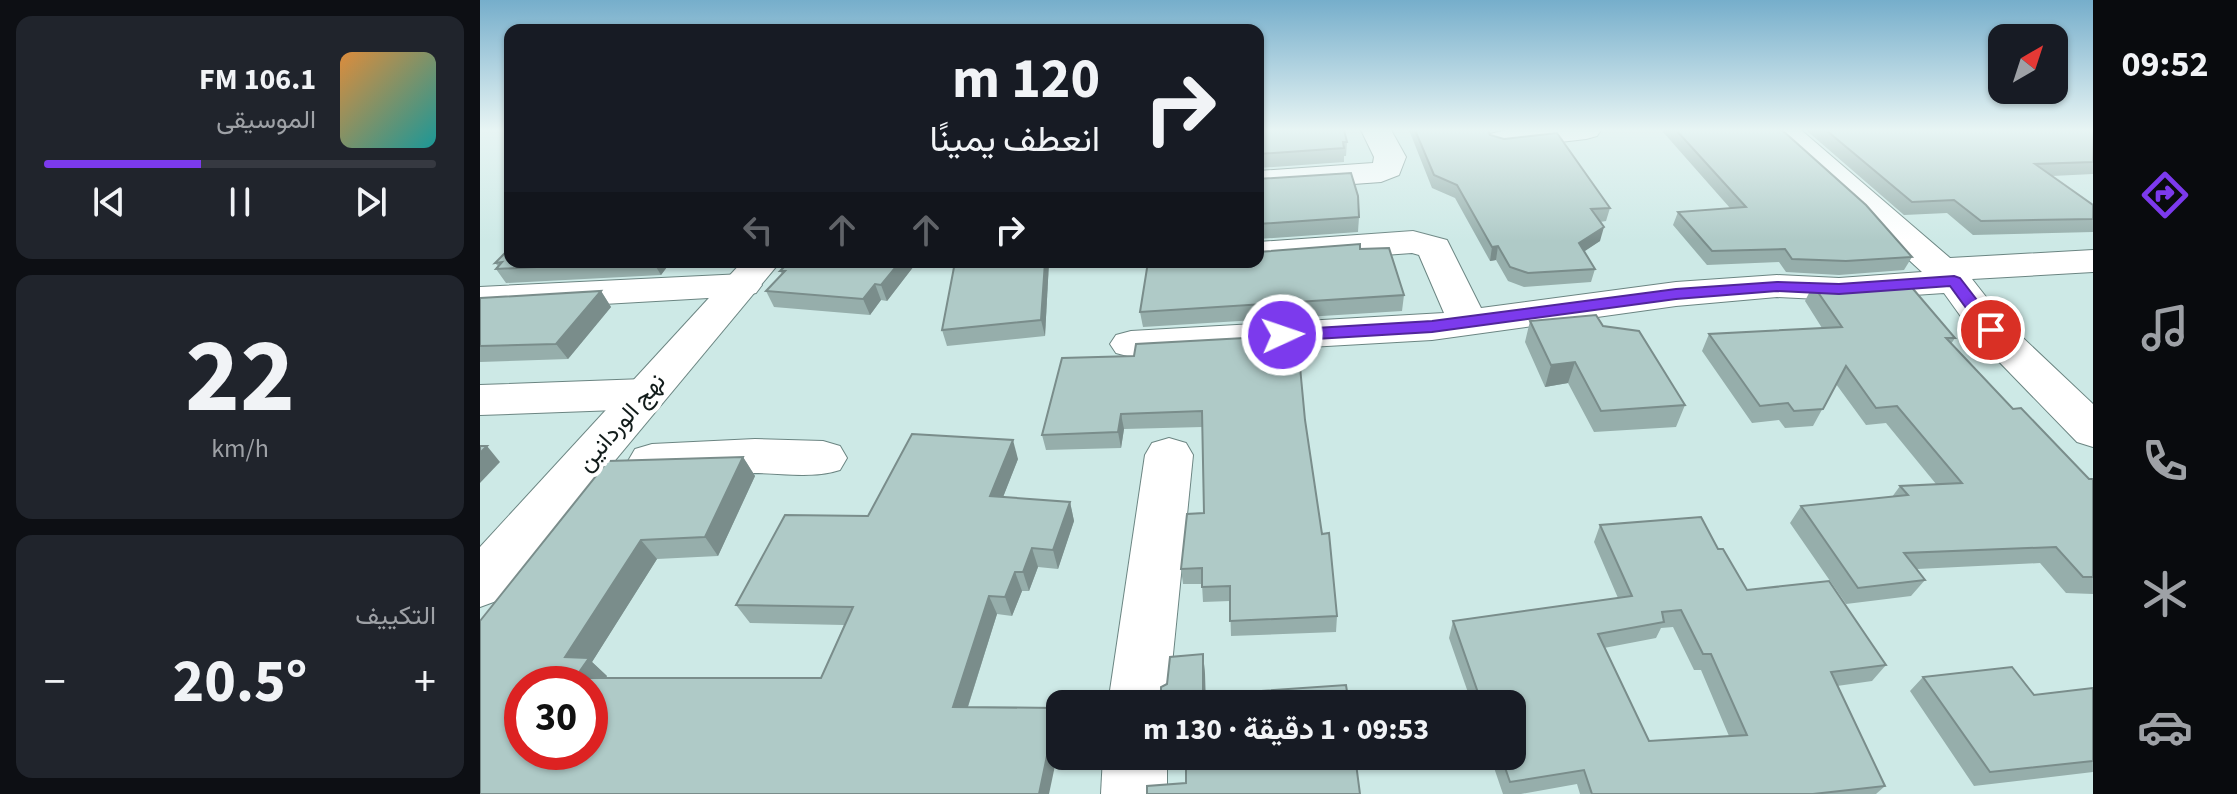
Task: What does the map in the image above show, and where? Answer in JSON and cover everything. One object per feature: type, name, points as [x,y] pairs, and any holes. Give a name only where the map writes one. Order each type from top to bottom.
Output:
[{"type":"street","points":[[1264,181],[1356,176],[1381,172],[1388,167]]},
{"type":"street","points":[[1825,167],[1948,276],[1991,330],[2093,431]]},
{"type":"street","points":[[1264,253],[1413,242],[1434,248],[1467,320]]},
{"type":"street","points":[[1131,344],[1432,327],[1676,294],[1777,286],[1839,289],[2093,261]]},
{"type":"street","points":[[480,299],[753,273]]},
{"type":"street","name":"نهج الوردانين","points":[[480,584],[753,273]]},
{"type":"street","points":[[480,400],[644,394]]},
{"type":"street","points":[[1140,690],[1169,455]]},
{"type":"street","points":[[586,462],[755,456],[823,458]]},
{"type":"street","points":[[1134,794],[1135,770]]},
{"type":"building","points":[[1431,167],[1581,167],[1610,208],[1591,209],[1604,227],[1579,243],[1595,269],[1528,273],[1510,267],[1498,246],[1492,247],[1457,185],[1434,175]]},
{"type":"building","points":[[1710,167],[1823,167],[1866,205],[1912,257],[1846,261],[1792,259],[1785,249],[1712,251],[1678,212],[1746,207]]},
{"type":"building","points":[[1870,167],[2039,167],[2093,205],[2093,219],[1981,221],[1954,200],[1912,202]]},
{"type":"building","points":[[1351,173],[1358,196],[1359,217],[1264,224],[1264,179]]},
{"type":"building","points":[[1360,244],[1360,249],[1389,248],[1404,295],[1140,312],[1147,268],[1264,268],[1264,252]]},
{"type":"building","points":[[504,254],[504,268],[515,268],[496,269],[502,262],[495,263]]},
{"type":"building","points":[[783,268],[895,268],[881,285],[875,284],[863,299],[766,291],[785,271],[780,271]]},
{"type":"building","points":[[954,268],[1045,268],[1041,320],[942,330]]},
{"type":"building","points":[[1908,283],[1955,338],[1946,338],[2013,409],[2021,408],[2089,479],[2093,479],[2093,577],[2083,577],[2056,547],[1904,553],[1925,580],[1858,588],[1801,506],[1908,495],[1900,486],[1962,483],[1897,406],[1876,408],[1846,366],[1823,409],[1794,411],[1788,403],[1760,406],[1709,334],[1842,327],[1813,285]]},
{"type":"building","points":[[601,291],[556,344],[480,346],[480,298]]},
{"type":"building","points":[[1596,315],[1603,326],[1639,331],[1685,405],[1601,411],[1575,362],[1551,365],[1530,321]]},
{"type":"building","points":[[1297,335],[1305,420],[1322,534],[1329,533],[1337,616],[1230,621],[1230,586],[1202,587],[1202,568],[1181,569],[1187,514],[1204,513],[1202,411],[1121,414],[1118,432],[1042,435],[1062,358],[1134,356],[1136,344]]},
{"type":"building","points":[[912,434],[1013,440],[990,496],[1070,502],[1053,550],[1032,548],[1023,572],[1015,572],[1005,597],[989,596],[953,707],[1046,708],[1046,761],[1039,794],[480,794],[480,621],[608,461],[743,457],[705,537],[641,540],[565,657],[589,658],[583,666],[504,666],[504,770],[608,770],[608,678],[821,678],[853,607],[736,605],[785,515],[868,516]]},
{"type":"building","points":[[1701,517],[1718,549],[1723,549],[1747,590],[1829,581],[1886,665],[1831,672],[1885,786],[1813,794],[1592,794],[1584,770],[1510,782],[1506,770],[1526,770],[1526,690],[1477,690],[1453,621],[1632,596],[1600,525]],"holes":[[[1681,610],[1703,654],[1711,654],[1747,735],[1649,741],[1598,634],[1664,622],[1662,612]]]},
{"type":"building","points":[[1203,654],[1203,690],[1161,690],[1167,684],[1170,657]]},
{"type":"building","points":[[2012,667],[2034,695],[2093,688],[2093,761],[1990,772],[1923,677]]},
{"type":"building","points":[[1346,685],[1347,690],[1274,690]]},
{"type":"building","points":[[1186,770],[1357,770],[1360,794],[1147,794],[1147,786],[1186,783]]},
{"type":"route","points":[[1282,335],[1432,327],[1676,294],[1777,286],[1839,289],[1954,281],[1991,330]]}]
